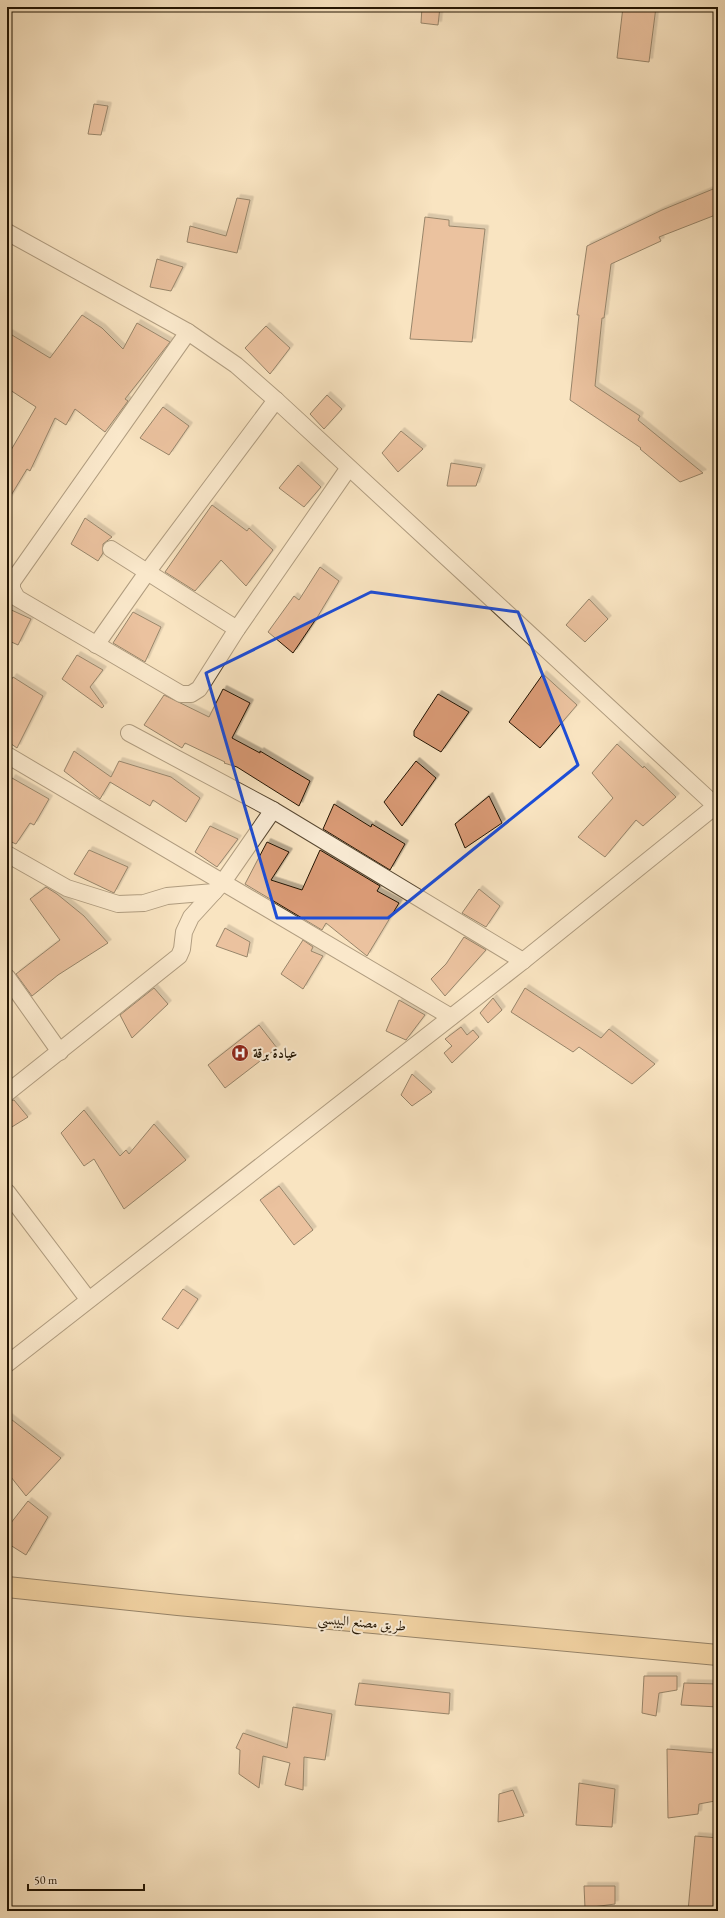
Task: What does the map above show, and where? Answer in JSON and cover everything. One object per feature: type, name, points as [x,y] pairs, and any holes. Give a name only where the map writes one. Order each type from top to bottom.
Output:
[{"type":"main road","name":"طريق مصنع البيبسي","points":[[7,1587],[186,1606],[718,1655]]},
{"type":"street","points":[[7,232],[188,332],[236,365],[717,805],[523,961],[88,1299],[7,1364]]},
{"type":"street","points":[[188,332],[12,582],[12,589],[17,598],[181,694],[186,695],[199,689],[237,629],[348,468]]},
{"type":"street","points":[[96,645],[148,571],[276,400]]},
{"type":"street","points":[[111,549],[148,571],[237,629]]},
{"type":"street","points":[[129,733],[273,810],[523,961]]},
{"type":"street","points":[[7,755],[218,887],[451,1017]]},
{"type":"street","points":[[7,1093],[179,956],[182,949],[186,925],[190,917],[218,887],[273,810]]},
{"type":"street","points":[[7,854],[67,888],[118,904],[144,903],[166,896],[218,887]]},
{"type":"street","points":[[7,978],[60,1052]]},
{"type":"street","points":[[7,1192],[88,1299]]},
{"type":"highlighted area","points":[[371,592],[518,612],[578,765],[388,918],[277,918],[206,673]]},
{"type":"building","points":[[422,7],[440,7],[438,25],[421,23]]},
{"type":"building","points":[[623,7],[656,7],[649,62],[617,58]]},
{"type":"building","points":[[94,104],[108,106],[101,135],[88,134]]},
{"type":"building","points":[[718,187],[718,214],[659,237],[661,241],[611,264],[604,318],[602,318],[595,386],[640,416],[638,420],[703,473],[680,482],[640,449],[641,448],[570,400],[579,315],[577,315],[587,246],[662,210]]},
{"type":"building","points":[[237,198],[250,200],[237,253],[187,242],[190,226],[226,236]]},
{"type":"building","points":[[425,217],[449,220],[449,226],[485,229],[472,342],[410,339]]},
{"type":"building","points":[[157,259],[183,267],[171,291],[150,287]]},
{"type":"building","points":[[82,315],[102,328],[123,349],[137,323],[170,342],[125,399],[128,401],[105,432],[75,409],[66,425],[55,418],[30,471],[27,469],[7,502],[7,457],[36,407],[7,388],[7,332],[50,358]]},
{"type":"building","points":[[266,326],[290,348],[270,374],[245,348]]},
{"type":"building","points":[[327,395],[342,409],[324,429],[310,414]]},
{"type":"building","points":[[163,407],[189,426],[169,455],[140,438]]},
{"type":"building","points":[[401,431],[423,449],[398,472],[382,453]]},
{"type":"building","points":[[451,463],[482,468],[476,486],[447,486]]},
{"type":"building","points":[[298,465],[321,487],[304,507],[279,488]]},
{"type":"building","points":[[212,505],[247,531],[249,528],[273,550],[246,586],[221,560],[195,591],[165,572]]},
{"type":"building","points":[[85,518],[112,537],[103,544],[103,553],[98,561],[71,544]]},
{"type":"building","points":[[320,567],[339,581],[293,653],[268,632],[294,596],[299,600]]},
{"type":"building","points":[[589,599],[608,619],[585,642],[566,625]]},
{"type":"building","points":[[7,608],[31,619],[18,645],[7,640]]},
{"type":"building","points":[[133,612],[161,627],[145,662],[113,643]]},
{"type":"building","points":[[77,655],[103,670],[90,687],[104,706],[102,708],[62,679]]},
{"type":"building","points":[[543,674],[577,705],[540,748],[509,722]]},
{"type":"building","points":[[13,677],[43,696],[17,748],[7,741],[7,687]]},
{"type":"building","points":[[223,689],[250,703],[232,738],[260,753],[260,751],[310,781],[299,806],[237,767],[224,763],[225,762],[185,743],[182,748],[144,725],[164,695],[209,717]]},
{"type":"building","points":[[438,694],[469,712],[441,752],[414,736],[414,731]]},
{"type":"building","points":[[617,744],[643,768],[644,766],[676,797],[643,826],[636,820],[605,857],[578,837],[613,798],[592,773]]},
{"type":"building","points":[[74,751],[111,777],[119,761],[171,777],[200,798],[186,822],[153,800],[150,806],[110,782],[100,799],[64,771]]},
{"type":"building","points":[[416,761],[436,778],[402,826],[384,802]]},
{"type":"building","points":[[12,778],[49,799],[34,825],[30,823],[16,844],[7,840],[7,787]]},
{"type":"building","points":[[489,796],[502,823],[465,848],[455,824]]},
{"type":"building","points":[[334,804],[371,827],[372,824],[405,844],[390,870],[323,829]]},
{"type":"building","points":[[210,826],[238,839],[217,867],[195,852]]},
{"type":"building","points":[[267,842],[289,852],[271,880],[302,890],[320,850],[380,886],[377,891],[399,903],[367,956],[326,923],[322,930],[245,884]]},
{"type":"building","points":[[89,850],[128,867],[114,893],[74,874]]},
{"type":"building","points":[[46,887],[84,916],[108,943],[58,975],[32,996],[16,974],[60,940],[30,899]]},
{"type":"building","points":[[479,889],[500,906],[486,927],[462,913]]},
{"type":"building","points":[[225,928],[250,942],[247,957],[216,946]]},
{"type":"building","points":[[464,937],[486,950],[445,996],[431,979],[446,964]]},
{"type":"building","points":[[303,940],[313,947],[311,951],[323,956],[303,989],[281,974]]},
{"type":"building","points":[[154,988],[168,1004],[132,1038],[120,1015]]},
{"type":"building","points":[[525,988],[601,1038],[609,1029],[655,1064],[632,1084],[579,1047],[573,1052],[511,1012]]},
{"type":"building","points":[[493,998],[502,1010],[488,1023],[480,1013]]},
{"type":"building","points":[[399,1000],[425,1015],[406,1040],[386,1031]]},
{"type":"building","points":[[259,1025],[277,1048],[225,1088],[208,1065]]},
{"type":"building","points":[[461,1027],[467,1035],[473,1030],[479,1037],[452,1063],[444,1053],[452,1046],[445,1039]]},
{"type":"building","points":[[412,1074],[432,1092],[412,1106],[401,1095]]},
{"type":"building","points":[[14,1100],[28,1117],[7,1130],[7,1102]]},
{"type":"building","points":[[84,1110],[120,1156],[126,1150],[129,1154],[154,1124],[186,1160],[124,1209],[94,1159],[84,1166],[61,1133]]},
{"type":"building","points":[[279,1186],[313,1230],[294,1245],[260,1200]]},
{"type":"building","points":[[183,1289],[198,1299],[178,1329],[162,1319]]},
{"type":"building","points":[[7,1416],[61,1458],[26,1496],[7,1472]]},
{"type":"building","points":[[28,1501],[48,1517],[26,1555],[7,1543],[7,1528]]},
{"type":"building","points":[[644,1676],[677,1676],[677,1690],[659,1693],[656,1716],[642,1713]]},
{"type":"building","points":[[359,1683],[450,1693],[449,1714],[355,1705]]},
{"type":"building","points":[[684,1683],[718,1684],[718,1707],[681,1705]]},
{"type":"building","points":[[293,1707],[332,1714],[325,1760],[304,1757],[303,1790],[285,1785],[290,1763],[263,1756],[259,1788],[239,1774],[240,1750],[236,1748],[243,1733],[287,1748]]},
{"type":"building","points":[[667,1749],[716,1753],[715,1801],[699,1804],[698,1814],[668,1818]]},
{"type":"building","points":[[579,1783],[615,1789],[612,1827],[576,1825]]},
{"type":"building","points":[[513,1790],[524,1816],[498,1822],[499,1794]]},
{"type":"building","points":[[695,1836],[718,1838],[718,1911],[688,1911]]},
{"type":"building","points":[[584,1886],[615,1886],[615,1904],[585,1908]]},
{"type":"place","name":"عيادة برقة","points":[[240,1053]]}]
